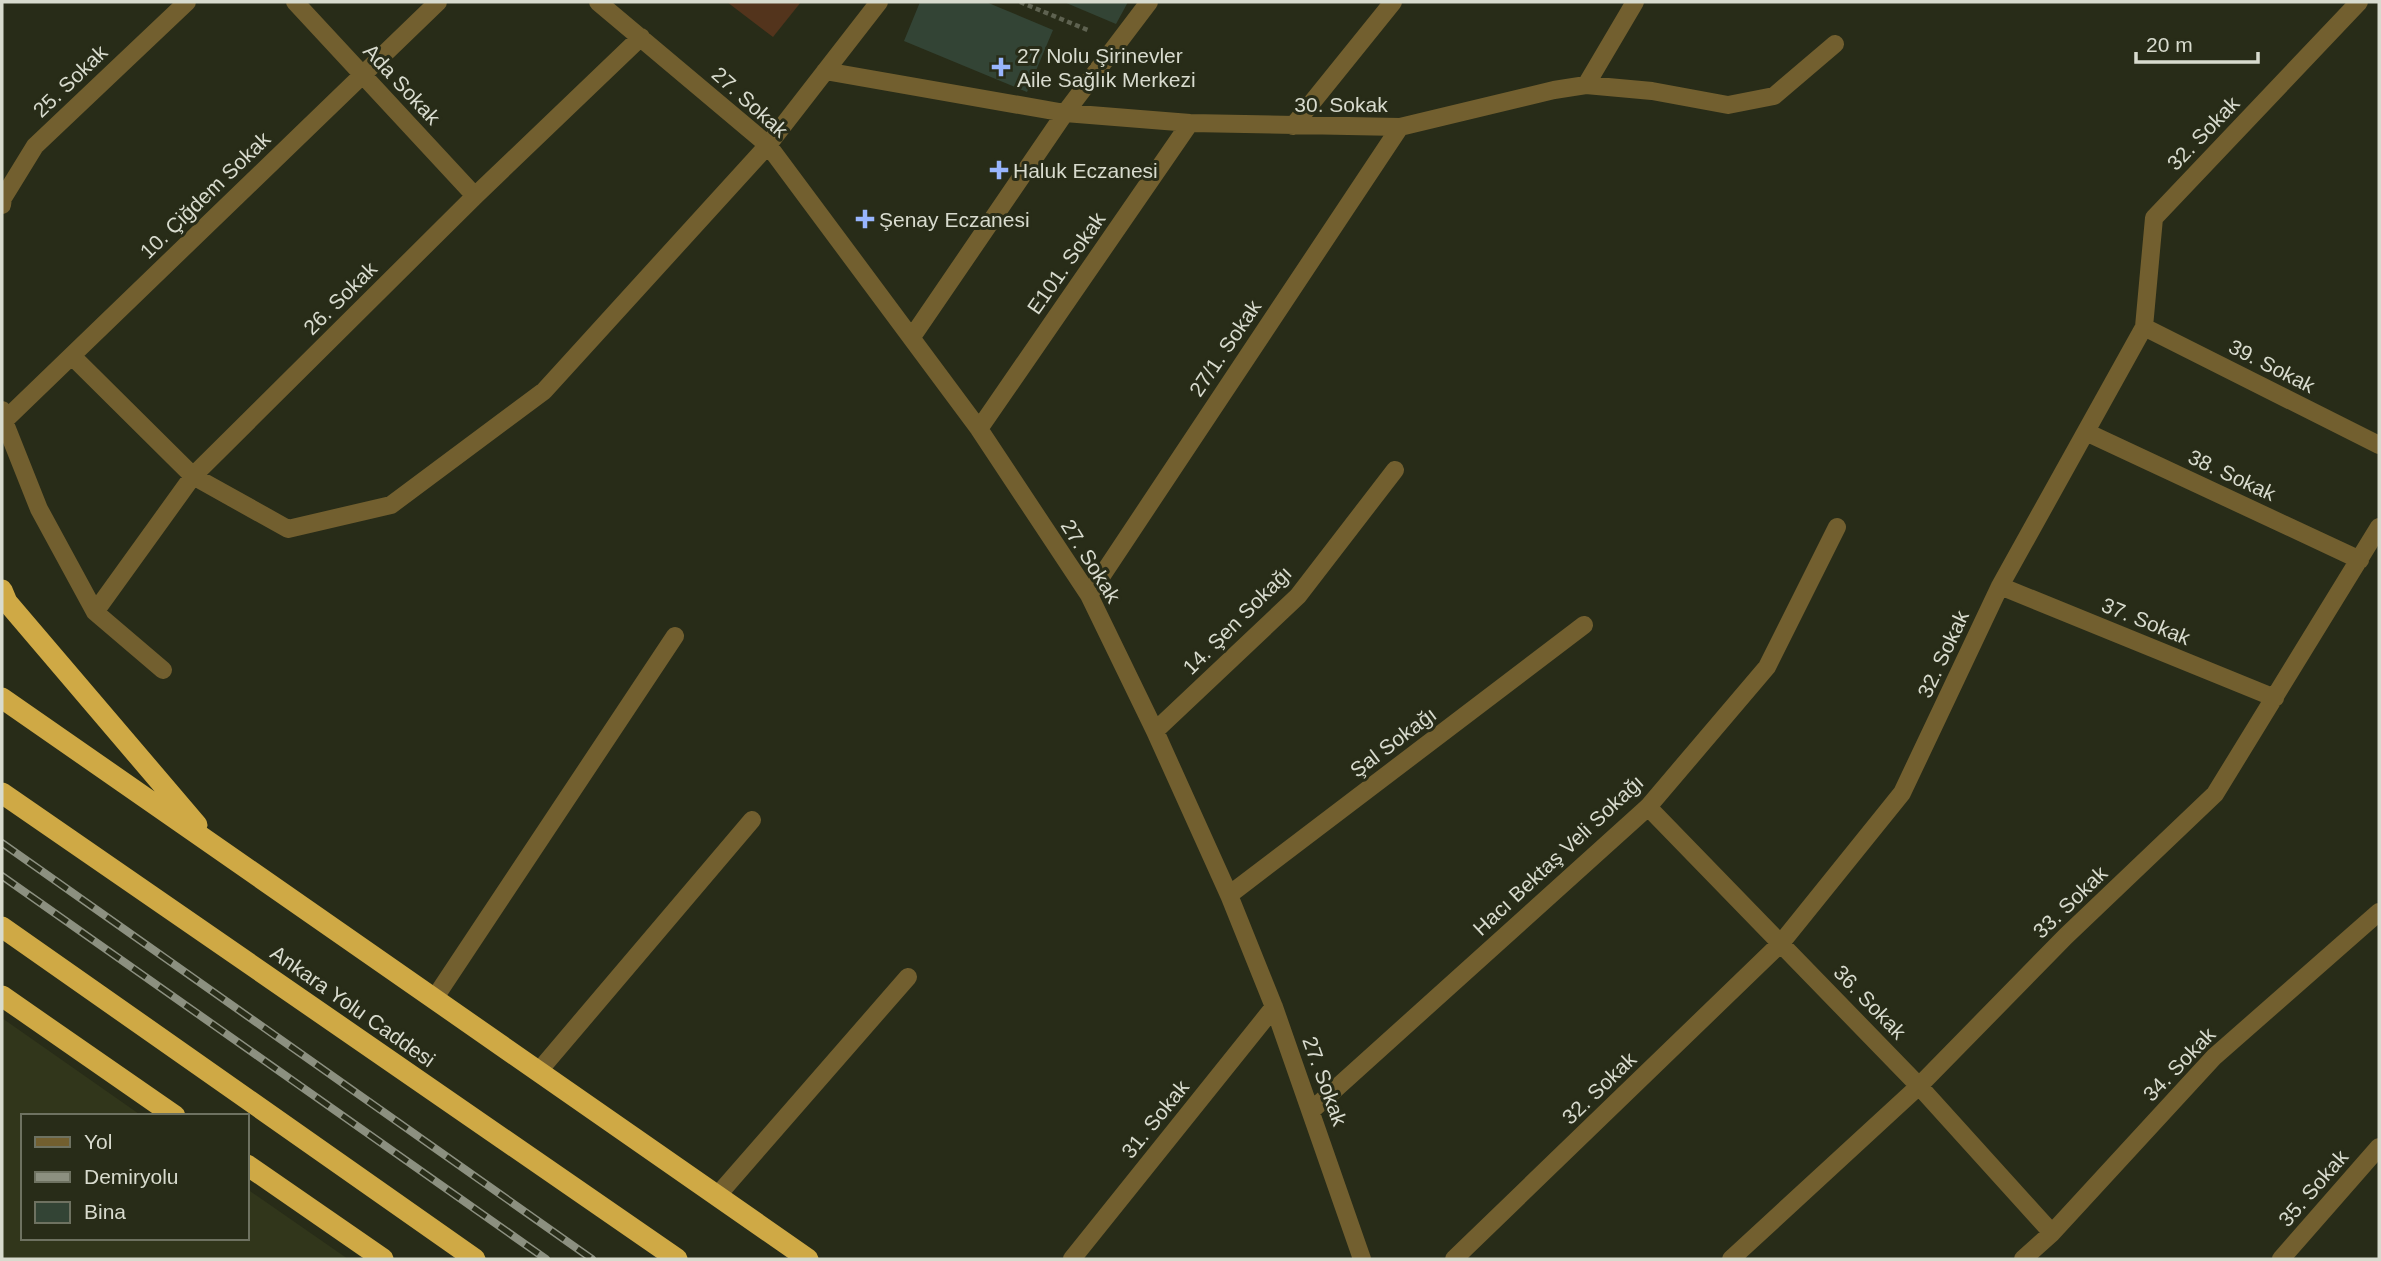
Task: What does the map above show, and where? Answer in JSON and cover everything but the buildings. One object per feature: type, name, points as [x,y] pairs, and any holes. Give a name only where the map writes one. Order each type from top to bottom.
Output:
[{"type":"highway","points":[[2,590],[7,602],[216,848]]},
{"type":"highway","points":[[2,698],[808,1259]]},
{"type":"highway","name":"Ankara Yolu Caddesi","points":[[2,793],[677,1259]]},
{"type":"highway","points":[[2,927],[475,1259]]},
{"type":"highway","points":[[2,996],[172,1114]]},
{"type":"highway","points":[[248,1166],[383,1259]]},
{"type":"street","name":"25. Sokak","points":[[2,205],[3,198],[35,146],[187,2]]},
{"type":"street","name":"Ada Sokak","points":[[295,2],[475,196]]},
{"type":"street","name":"10. Çiğdem Sokak","points":[[3,414],[72,356],[438,2]]},
{"type":"street","name":"27. Sokak","points":[[598,2],[768,145],[979,429],[1089,595],[1156,730],[1229,895],[1275,1007],[1362,1259]]},
{"type":"street","points":[[72,356],[194,476],[288,529],[391,505],[544,391],[768,145],[879,2]]},
{"type":"street","points":[[912,337],[1065,113],[1149,2]]},
{"type":"street","points":[[1293,126],[1393,2]]},
{"type":"street","points":[[1586,85],[1636,2]]},
{"type":"street","name":"32. Sokak","points":[[1454,1259],[1781,943],[1902,793],[2000,586],[2144,327],[2154,218],[2359,2]]},
{"type":"street","name":"26. Sokak","points":[[95,612],[194,476],[475,196],[641,37]]},
{"type":"street","name":"30. Sokak","points":[[825,71],[1065,113],[1190,123],[1400,127],[1554,90],[1586,85],[1652,91],[1728,105],[1774,96],[1835,44]]},
{"type":"street","name":"E101. Sokak","points":[[979,429],[1190,123]]},
{"type":"street","name":"27/1. Sokak","points":[[1089,595],[1400,127]]},
{"type":"street","name":"39. Sokak","points":[[2144,327],[2379,445]]},
{"type":"street","points":[[3,414],[39,509],[95,612],[163,670]]},
{"type":"street","name":"38. Sokak","points":[[2086,432],[2360,559]]},
{"type":"street","name":"14. Şen Sokağı","points":[[1156,730],[1298,596],[1395,470]]},
{"type":"street","name":"Hacı Bektaş Veli Sokağı","points":[[1312,1110],[1648,807],[1767,667],[1837,527]]},
{"type":"street","name":"33. Sokak","points":[[1731,1259],[1919,1086],[2066,936],[2215,794],[2379,527]]},
{"type":"street","name":"37. Sokak","points":[[2000,586],[2275,698]]},
{"type":"street","name":"Şal Sokağı","points":[[1229,895],[1584,625]]},
{"type":"street","points":[[434,999],[675,636]]},
{"type":"street","name":"36. Sokak","points":[[1648,807],[1919,1086],[2052,1233]]},
{"type":"street","points":[[538,1072],[752,820]]},
{"type":"street","name":"34. Sokak","points":[[2023,1259],[2052,1233],[2214,1057],[2379,912]]},
{"type":"street","points":[[717,1196],[908,977]]},
{"type":"street","name":"31. Sokak","points":[[1072,1259],[1275,1007]]},
{"type":"street","name":"35. Sokak","points":[[2281,1259],[2379,1147]]},
{"type":"path","points":[[1020,2],[1117,42]]},
{"type":"shaded area","points":[[727,2],[801,2],[773,37]]},
{"type":"shaded area","points":[[2,1018],[139,1114],[21,1114],[21,1240],[248,1240],[248,1190],[348,1259],[2,1259]]},
{"type":"railway","points":[[2,843],[592,1259]]},
{"type":"railway","points":[[2,876],[546,1259]]},
{"type":"place","name":"27 Nolu Şirinevler Aile Sağlık Merkezi","points":[[1001,67]]},
{"type":"place","name":"Haluk Eczanesi","points":[[999,170]]},
{"type":"place","name":"Şenay Eczanesi","points":[[865,219]]}]
